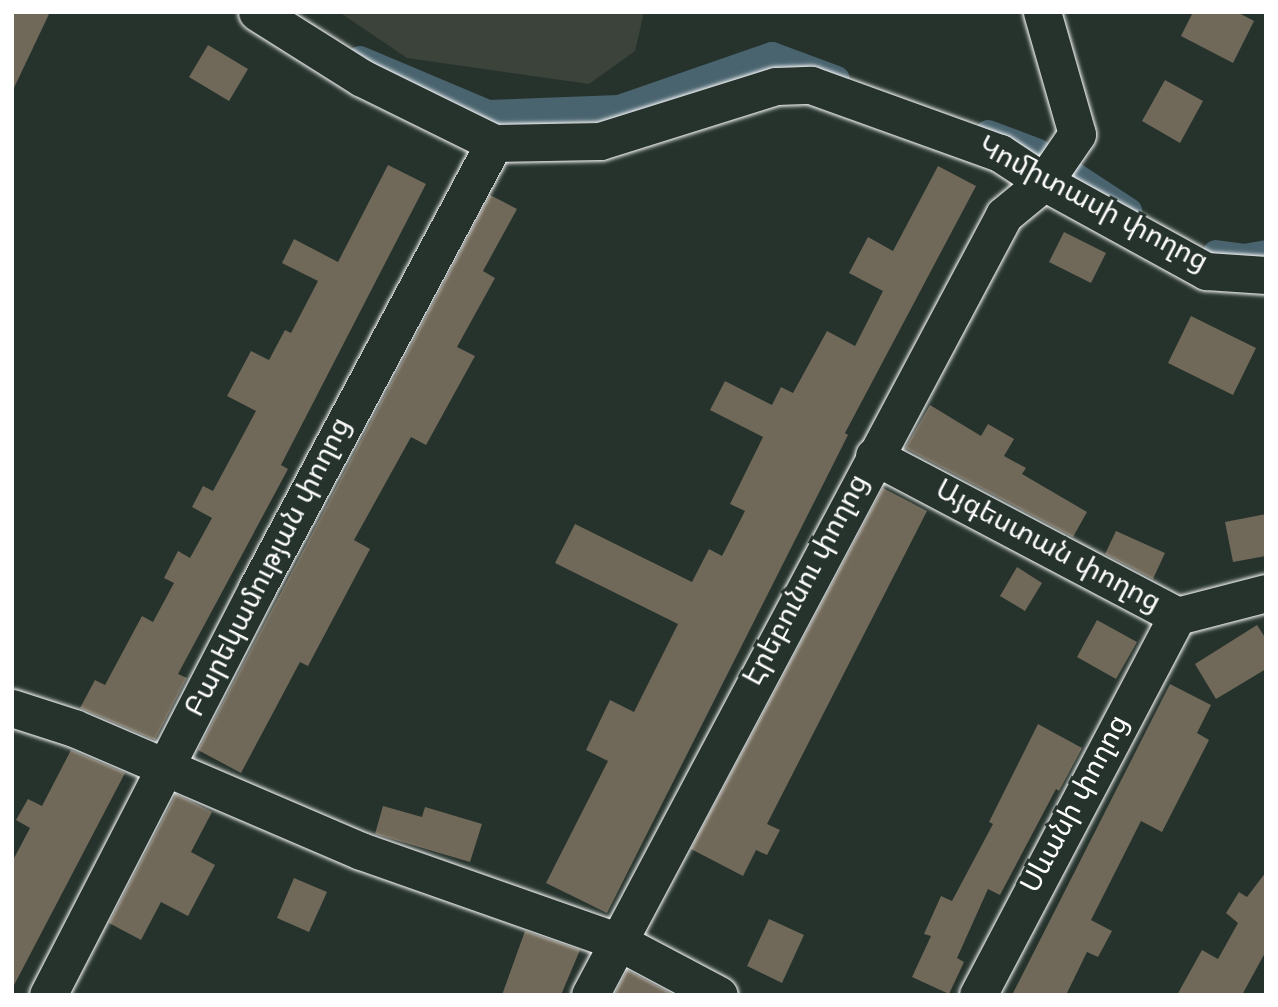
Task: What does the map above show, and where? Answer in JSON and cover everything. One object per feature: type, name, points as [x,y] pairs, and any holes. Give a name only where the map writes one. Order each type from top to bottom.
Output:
[{"type":"street","name":"Կոմիտասի փողոց","points":[[257,12],[362,78],[494,143],[600,141],[776,86],[811,85],[1000,153],[1044,182],[1206,271],[1266,275]]},
{"type":"street","name":"Էրեբունու փողոց","points":[[590,995],[1004,215],[1044,182],[1077,134],[1042,12]]},
{"type":"street","name":"Բարեկամության փողոց","points":[[48,995],[257,588],[494,143]]},
{"type":"street","name":"Այգեստան փողոց","points":[[874,456],[1177,616],[1266,593]]},
{"type":"street","name":"Սևանի փողոց","points":[[978,995],[1177,616]]},
{"type":"street","points":[[12,708],[74,728],[361,851],[617,941],[719,995]]},
{"type":"shaded area","points":[[339,12],[644,12],[635,51],[589,84],[407,58]]},
{"type":"building","points":[[12,12],[50,12],[12,92]]},
{"type":"building","points":[[1193,12],[1237,12],[1254,21],[1233,63],[1181,36]]},
{"type":"building","points":[[208,45],[248,69],[229,101],[189,77]]},
{"type":"building","points":[[1165,80],[1203,101],[1180,143],[1142,121]]},
{"type":"building","points":[[388,165],[426,184],[281,465],[288,469],[178,674],[187,678],[155,740],[80,708],[95,680],[105,685],[142,616],[153,622],[174,583],[164,578],[178,551],[190,558],[212,518],[192,507],[203,486],[213,491],[256,411],[227,396],[251,351],[269,360],[285,330],[291,333],[318,281],[282,263],[294,239],[338,262]]},
{"type":"building","points":[[938,166],[976,186],[845,433],[848,435],[607,913],[546,883],[608,761],[586,750],[610,700],[634,712],[678,624],[555,563],[575,524],[692,582],[709,549],[722,556],[745,511],[730,504],[763,437],[710,410],[725,381],[772,405],[781,387],[793,393],[827,331],[855,346],[883,291],[849,273],[868,237],[893,251]]},
{"type":"building","points":[[490,195],[517,209],[483,271],[495,278],[457,347],[475,356],[426,445],[411,437],[354,540],[370,549],[308,666],[300,662],[241,773],[198,750]]},
{"type":"building","points":[[1064,232],[1106,253],[1091,283],[1049,262]]},
{"type":"building","points":[[1191,316],[1256,348],[1233,395],[1168,363]]},
{"type":"building","points":[[930,405],[981,436],[988,424],[1014,439],[1004,456],[1026,468],[1022,474],[1087,512],[1073,537],[905,448]]},
{"type":"building","points":[[883,488],[927,511],[767,824],[780,830],[767,855],[756,850],[743,876],[691,849]]},
{"type":"building","points":[[1266,514],[1266,556],[1233,562],[1225,522]]},
{"type":"building","points":[[1116,531],[1165,553],[1153,579],[1105,554]]},
{"type":"building","points":[[1017,567],[1042,583],[1025,611],[1000,596]]},
{"type":"building","points":[[1097,620],[1137,642],[1116,679],[1077,657]]},
{"type":"building","points":[[1257,625],[1266,639],[1266,669],[1216,699],[1195,664]]},
{"type":"building","points":[[1170,684],[1211,705],[1197,733],[1209,740],[1162,832],[1141,821],[1091,920],[1112,931],[1098,957],[1087,952],[1066,995],[1012,995]]},
{"type":"building","points":[[1038,724],[1082,748],[1059,791],[1056,789],[1000,895],[988,889],[957,958],[964,962],[949,994],[912,977],[931,936],[924,934],[941,896],[952,901],[993,824],[989,822]]},
{"type":"building","points":[[71,750],[125,773],[12,989],[12,862],[30,828],[16,820],[28,799],[42,806]]},
{"type":"building","points":[[176,794],[212,812],[191,852],[215,865],[188,916],[161,902],[141,940],[109,923]]},
{"type":"building","points":[[383,806],[422,817],[425,807],[482,824],[470,862],[375,834]]},
{"type":"building","points":[[1266,872],[1266,951],[1242,995],[1177,995],[1202,950],[1218,959],[1238,923],[1226,913],[1239,892],[1247,897]]},
{"type":"building","points":[[294,878],[327,892],[309,932],[277,918]]},
{"type":"building","points":[[769,919],[804,935],[782,983],[747,966]]},
{"type":"building","points":[[525,931],[580,950],[561,995],[502,995]]},
{"type":"building","points":[[627,970],[674,995],[614,995]]},
{"type":"waterway","points":[[360,59],[488,113],[619,108],[772,55],[837,79]]},
{"type":"waterway","points":[[988,133],[1039,152]]},
{"type":"waterway","points":[[1074,175],[1129,211]]},
{"type":"waterway","points":[[1216,253],[1244,257],[1266,253]]}]
